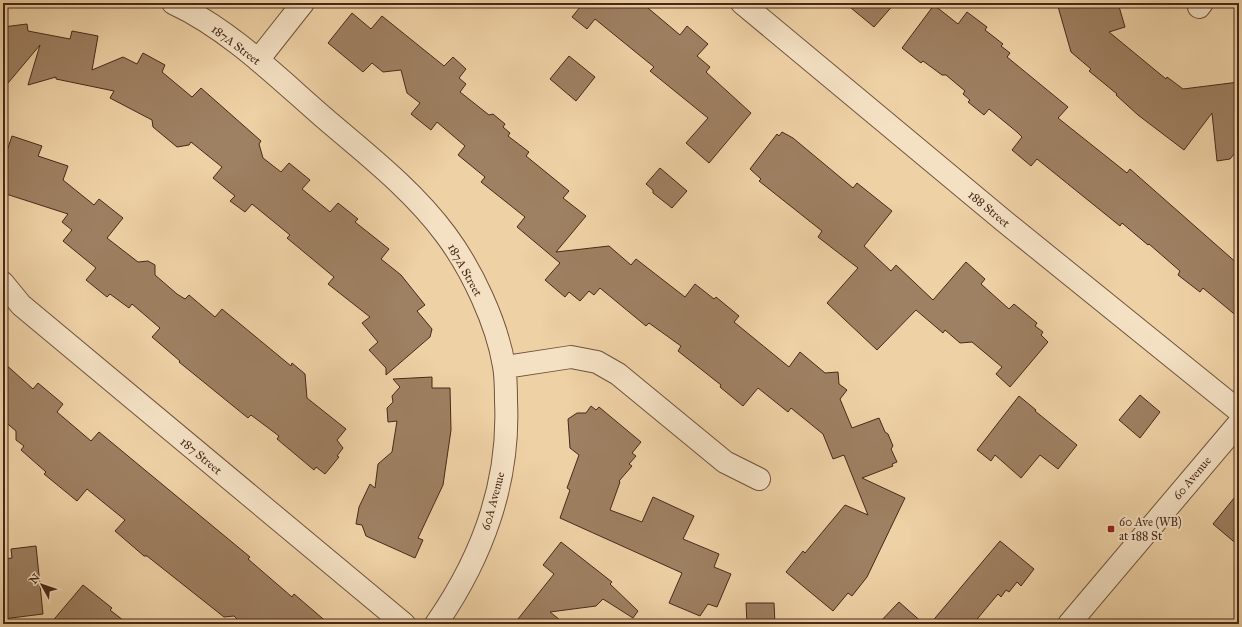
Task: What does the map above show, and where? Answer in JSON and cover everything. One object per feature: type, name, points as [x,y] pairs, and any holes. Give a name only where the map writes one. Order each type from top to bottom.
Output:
[{"type":"street","name":"187A Street","points":[[173,3],[212,26],[258,60],[374,161],[427,211],[464,263],[480,294],[494,330],[504,367]]},
{"type":"street","points":[[258,60],[303,3]]},
{"type":"street","name":"188 Street","points":[[742,3],[998,216],[1239,411]]},
{"type":"street","name":"187 Street","points":[[3,283],[21,305],[404,624]]},
{"type":"street","points":[[504,367],[571,357],[597,362],[618,374],[725,462],[759,479]]},
{"type":"street","name":"60A Avenue","points":[[436,624],[457,594],[479,550],[491,517],[498,490],[507,425],[504,367]]},
{"type":"street","name":"60 Avenue","points":[[1068,624],[1239,423]]},
{"type":"building","points":[[575,3],[642,3],[680,35],[687,26],[708,44],[697,56],[710,67],[706,72],[751,113],[709,163],[686,143],[708,118],[650,71],[654,67],[595,19],[587,29],[572,17],[580,7]]},
{"type":"building","points":[[845,3],[895,3],[874,27]]},
{"type":"building","points":[[1057,3],[1118,3],[1125,27],[1109,32],[1166,79],[1167,77],[1183,89],[1239,82],[1239,148],[1230,159],[1217,161],[1212,113],[1184,150],[1138,115],[1116,95],[1117,94],[1089,71],[1091,69],[1071,52]]},
{"type":"building","points":[[934,5],[958,24],[967,12],[987,27],[985,30],[1003,44],[1001,46],[1010,53],[1007,57],[1068,107],[1058,118],[1127,173],[1130,169],[1239,265],[1239,318],[1203,288],[1200,292],[1178,275],[1180,271],[1149,244],[1148,245],[1122,223],[1120,226],[1037,159],[1031,166],[1012,150],[1022,137],[1017,132],[989,109],[984,115],[968,102],[970,100],[963,94],[965,91],[946,75],[942,75],[923,61],[921,63],[902,48]]},
{"type":"building","points":[[352,13],[371,29],[382,16],[444,66],[453,57],[466,69],[459,78],[466,84],[460,92],[489,115],[493,114],[505,124],[503,127],[510,133],[508,136],[529,152],[526,156],[569,191],[563,198],[586,216],[556,252],[609,246],[631,265],[636,259],[685,297],[695,284],[714,299],[716,297],[739,316],[734,322],[789,367],[800,352],[825,373],[838,372],[839,384],[847,390],[840,399],[852,428],[879,418],[893,446],[891,449],[897,462],[892,464],[893,466],[862,478],[905,498],[867,577],[852,596],[848,593],[833,611],[786,572],[803,551],[805,553],[845,505],[868,515],[844,455],[833,459],[823,434],[791,408],[788,412],[758,388],[743,406],[720,387],[721,385],[678,351],[681,346],[649,323],[646,326],[600,288],[594,295],[589,291],[580,301],[569,292],[565,297],[545,280],[560,263],[517,227],[525,217],[481,182],[485,177],[458,155],[465,146],[437,122],[431,130],[411,114],[420,103],[407,93],[401,70],[383,72],[372,63],[363,72],[328,43]]},
{"type":"building","points":[[27,24],[28,31],[70,39],[72,31],[98,36],[92,70],[123,57],[137,64],[143,53],[165,65],[162,72],[192,97],[201,88],[261,141],[259,144],[263,158],[281,172],[289,163],[310,180],[302,189],[330,212],[338,203],[358,219],[355,222],[389,249],[381,259],[401,275],[425,305],[417,311],[432,329],[430,337],[386,375],[386,368],[369,350],[378,342],[362,323],[370,317],[328,284],[334,277],[287,238],[290,235],[252,204],[245,212],[230,201],[235,196],[213,178],[222,167],[191,142],[189,145],[177,147],[153,127],[152,120],[110,98],[114,91],[56,79],[56,77],[28,85],[40,45],[3,89],[3,27]]},
{"type":"building","points":[[569,56],[595,77],[576,101],[550,79]]},
{"type":"building","points":[[782,132],[793,138],[853,188],[857,183],[892,211],[864,246],[891,271],[896,265],[933,300],[966,262],[985,279],[981,284],[1009,309],[1014,304],[1037,323],[1035,326],[1043,332],[1041,335],[1048,342],[1010,387],[996,374],[1002,367],[972,342],[960,343],[945,330],[943,333],[916,310],[877,350],[827,303],[858,268],[818,237],[822,231],[759,181],[761,179],[750,169],[777,134],[779,136]]},
{"type":"building","points":[[12,136],[42,146],[38,156],[68,166],[63,180],[94,205],[99,199],[123,218],[107,238],[138,262],[148,261],[155,265],[155,275],[185,299],[189,295],[215,317],[222,309],[291,366],[292,363],[305,374],[307,398],[346,429],[337,440],[343,448],[337,456],[339,457],[325,474],[316,467],[314,470],[277,439],[279,436],[251,415],[248,418],[179,362],[180,361],[152,337],[160,328],[132,304],[129,308],[110,294],[107,297],[86,280],[96,268],[63,241],[72,230],[62,222],[68,214],[3,193],[3,146],[8,148]]},
{"type":"building","points":[[660,168],[687,191],[672,208],[653,193],[653,190],[646,184]]},
{"type":"building","points":[[3,362],[33,389],[38,383],[63,404],[57,412],[91,441],[99,432],[250,557],[248,559],[292,597],[294,594],[329,624],[242,624],[234,616],[224,617],[147,556],[144,556],[115,531],[125,520],[87,489],[77,501],[44,474],[46,472],[21,450],[24,446],[16,440],[16,431],[3,420]]},
{"type":"building","points":[[432,377],[432,388],[450,388],[451,430],[443,485],[418,538],[423,540],[415,558],[366,536],[362,525],[356,524],[359,507],[370,484],[375,488],[378,464],[392,452],[397,421],[388,422],[387,408],[393,402],[392,396],[400,387],[393,379]]},
{"type":"building","points":[[1140,395],[1160,412],[1140,438],[1119,420]]},
{"type":"building","points":[[1019,396],[1077,445],[1058,469],[1040,455],[1021,478],[995,455],[991,461],[977,450]]},
{"type":"building","points":[[591,406],[596,410],[599,407],[641,442],[632,453],[636,456],[629,464],[632,466],[619,481],[620,482],[610,510],[642,522],[653,497],[694,516],[683,539],[719,554],[714,567],[731,574],[717,607],[708,604],[700,616],[669,603],[682,573],[560,518],[570,490],[567,488],[579,455],[570,448],[568,419],[577,413],[586,413]]},
{"type":"building","points":[[1239,492],[1239,546],[1213,524]]},
{"type":"building","points":[[1000,541],[1034,569],[1021,586],[1017,582],[1009,592],[1006,590],[1001,597],[998,594],[973,624],[930,624]]},
{"type":"building","points":[[561,542],[612,582],[610,584],[638,611],[633,618],[603,599],[596,606],[550,612],[565,624],[514,624],[554,574],[543,565]]},
{"type":"building","points":[[36,546],[43,614],[3,619],[3,559],[12,558],[11,549]]},
{"type":"building","points":[[83,585],[112,608],[110,610],[128,624],[50,624]]},
{"type":"building","points":[[899,602],[924,624],[878,624]]},
{"type":"building","points":[[746,603],[774,603],[775,624],[747,624]]},
{"type":"place","name":"60 Ave (WB) at 188 St","points":[[1111,529]]}]
